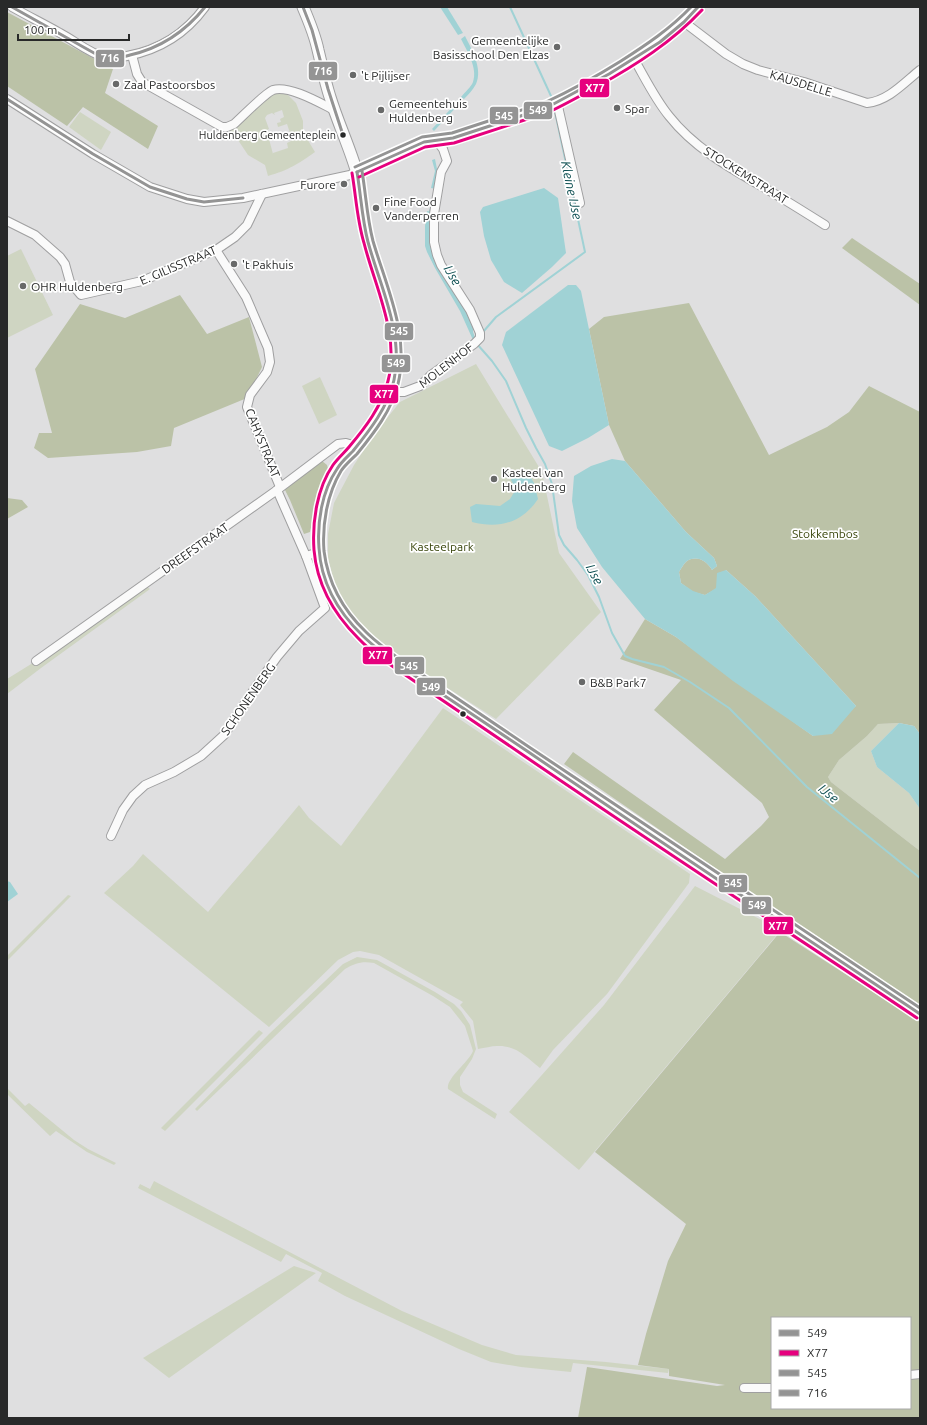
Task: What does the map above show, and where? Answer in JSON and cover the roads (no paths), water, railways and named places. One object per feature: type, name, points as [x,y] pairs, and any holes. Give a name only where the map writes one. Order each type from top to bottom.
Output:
[{"type":"main road","points":[[303,7],[318,50],[334,110],[357,172],[364,223],[395,337],[397,361],[394,381],[380,416],[338,467],[327,491],[320,514],[319,552],[322,570],[334,600],[354,628],[378,650],[554,770],[920,1014]]},
{"type":"street","points":[[12,7],[107,58],[132,55],[152,49],[166,42],[183,31],[205,7]]},
{"type":"street","points":[[7,99],[93,154],[163,192],[204,202],[230,200],[357,172],[424,142],[453,138],[555,104],[634,59],[660,42],[684,22],[698,7]]},
{"type":"street","name":"KAUSDELLE","points":[[684,22],[726,54],[743,64],[758,70],[804,82],[867,103],[876,102],[889,95],[920,70]]},
{"type":"street","points":[[132,55],[137,74],[142,82],[222,127],[227,127],[234,124],[268,93],[278,89],[299,94],[334,110]]},
{"type":"street","name":"STOCKEMSTRAAT","points":[[634,59],[658,102],[679,128],[705,151],[722,163],[825,225]]},
{"type":"street","points":[[555,104],[580,203]]},
{"type":"street","name":"MOLENHOF","points":[[390,392],[404,392],[420,386],[431,375],[476,342],[480,335],[477,324],[470,310],[441,265],[434,242],[434,214],[438,186],[441,172],[447,161],[444,149],[437,141]]},
{"type":"street","name":"E. GILISSTRAAT","points":[[7,221],[35,235],[60,257],[65,264],[70,282],[81,295],[142,281],[216,250],[235,237],[247,225],[262,194]]},
{"type":"street","name":"CAHYSTRAAT","points":[[216,250],[246,297],[268,348],[270,362],[267,372],[250,395],[247,407],[306,556]]},
{"type":"street","name":"DREEFSTRAAT","points":[[36,661],[279,489],[338,444],[346,443],[356,446]]},
{"type":"street","points":[[306,556],[319,552]]},
{"type":"street","name":"SCHONENBERG","points":[[111,836],[123,810],[133,796],[145,784],[174,772],[201,756],[224,735],[277,657],[299,632],[325,608],[306,556]]},
{"type":"street","points":[[744,1388],[771,1388]]},
{"type":"water","points":[[440,7],[447,7],[463,33],[458,35]]},
{"type":"water","points":[[465,36],[476,60],[478,78],[472,90],[464,99],[461,97],[472,84],[474,77],[473,65],[461,39]]},
{"type":"water","points":[[459,100],[461,102],[434,131],[432,129]]},
{"type":"water","points":[[435,159],[438,174],[436,189],[431,188],[435,171],[432,160]]},
{"type":"water","points":[[544,188],[558,198],[566,253],[522,293],[504,282],[491,260],[484,236],[480,212],[483,207]]},
{"type":"water","points":[[427,211],[432,212],[432,253],[466,312],[473,328],[476,340],[473,340],[460,311],[427,252],[425,246],[425,226]]},
{"type":"water","points":[[568,285],[576,285],[581,291],[609,425],[588,438],[562,451],[549,446],[502,345],[506,332]]},
{"type":"water","points":[[612,459],[625,461],[686,532],[714,558],[717,566],[712,570],[705,562],[701,560],[691,559],[687,561],[679,572],[681,583],[693,591],[705,595],[716,588],[717,573],[726,570],[755,596],[856,706],[832,734],[813,736],[733,681],[676,637],[645,619],[602,567],[577,528],[572,501],[574,476],[591,466]]},
{"type":"water","points":[[519,470],[527,471],[534,483],[538,499],[532,507],[517,519],[501,524],[491,525],[472,522],[470,507],[476,504],[500,506],[510,499],[516,489],[511,480]]},
{"type":"water","points":[[899,723],[914,726],[920,734],[920,809],[909,793],[877,767],[871,751]]},
{"type":"water","points":[[7,881],[10,882],[18,894],[7,902]]},
{"type":"waterway","name":"Kleine IJse","points":[[510,7],[553,103]]},
{"type":"waterway","name":"Kleine IJse","points":[[483,332],[496,317],[585,252],[554,107]]},
{"type":"waterway","name":"IJse","points":[[429,214],[432,205]]},
{"type":"waterway","name":"IJse","points":[[477,344],[492,361],[506,381],[526,428],[545,464],[552,484],[559,535],[564,545],[588,575],[599,597],[612,633],[625,656],[664,667],[729,708],[807,787],[920,878]]},
{"type":"place","name":"Gemeentelijke Basisschool Den Elzas","points":[[557,47]]},
{"type":"place","name":"'t Pijlijser","points":[[353,75]]},
{"type":"place","name":"Zaal Pastoorsbos","points":[[116,84]]},
{"type":"place","name":"Spar","points":[[617,108]]},
{"type":"place","name":"Gemeentehuis Huldenberg","points":[[381,110]]},
{"type":"place","name":"Huldenberg Gemeenteplein","points":[[343,135]]},
{"type":"place","name":"Furore","points":[[344,184]]},
{"type":"place","name":"Fine Food Vanderperren","points":[[376,208]]},
{"type":"place","name":"'t Pakhuis","points":[[234,264]]},
{"type":"place","name":"OHR Huldenberg","points":[[23,286]]},
{"type":"place","name":"Kasteel van Huldenberg","points":[[494,479]]},
{"type":"place","name":"B&B Park7","points":[[582,682]]},
{"type":"park label","name":"Stokkembos","points":[[825,533]]},
{"type":"park label","name":"Kasteelpark","points":[[442,546]]}]
